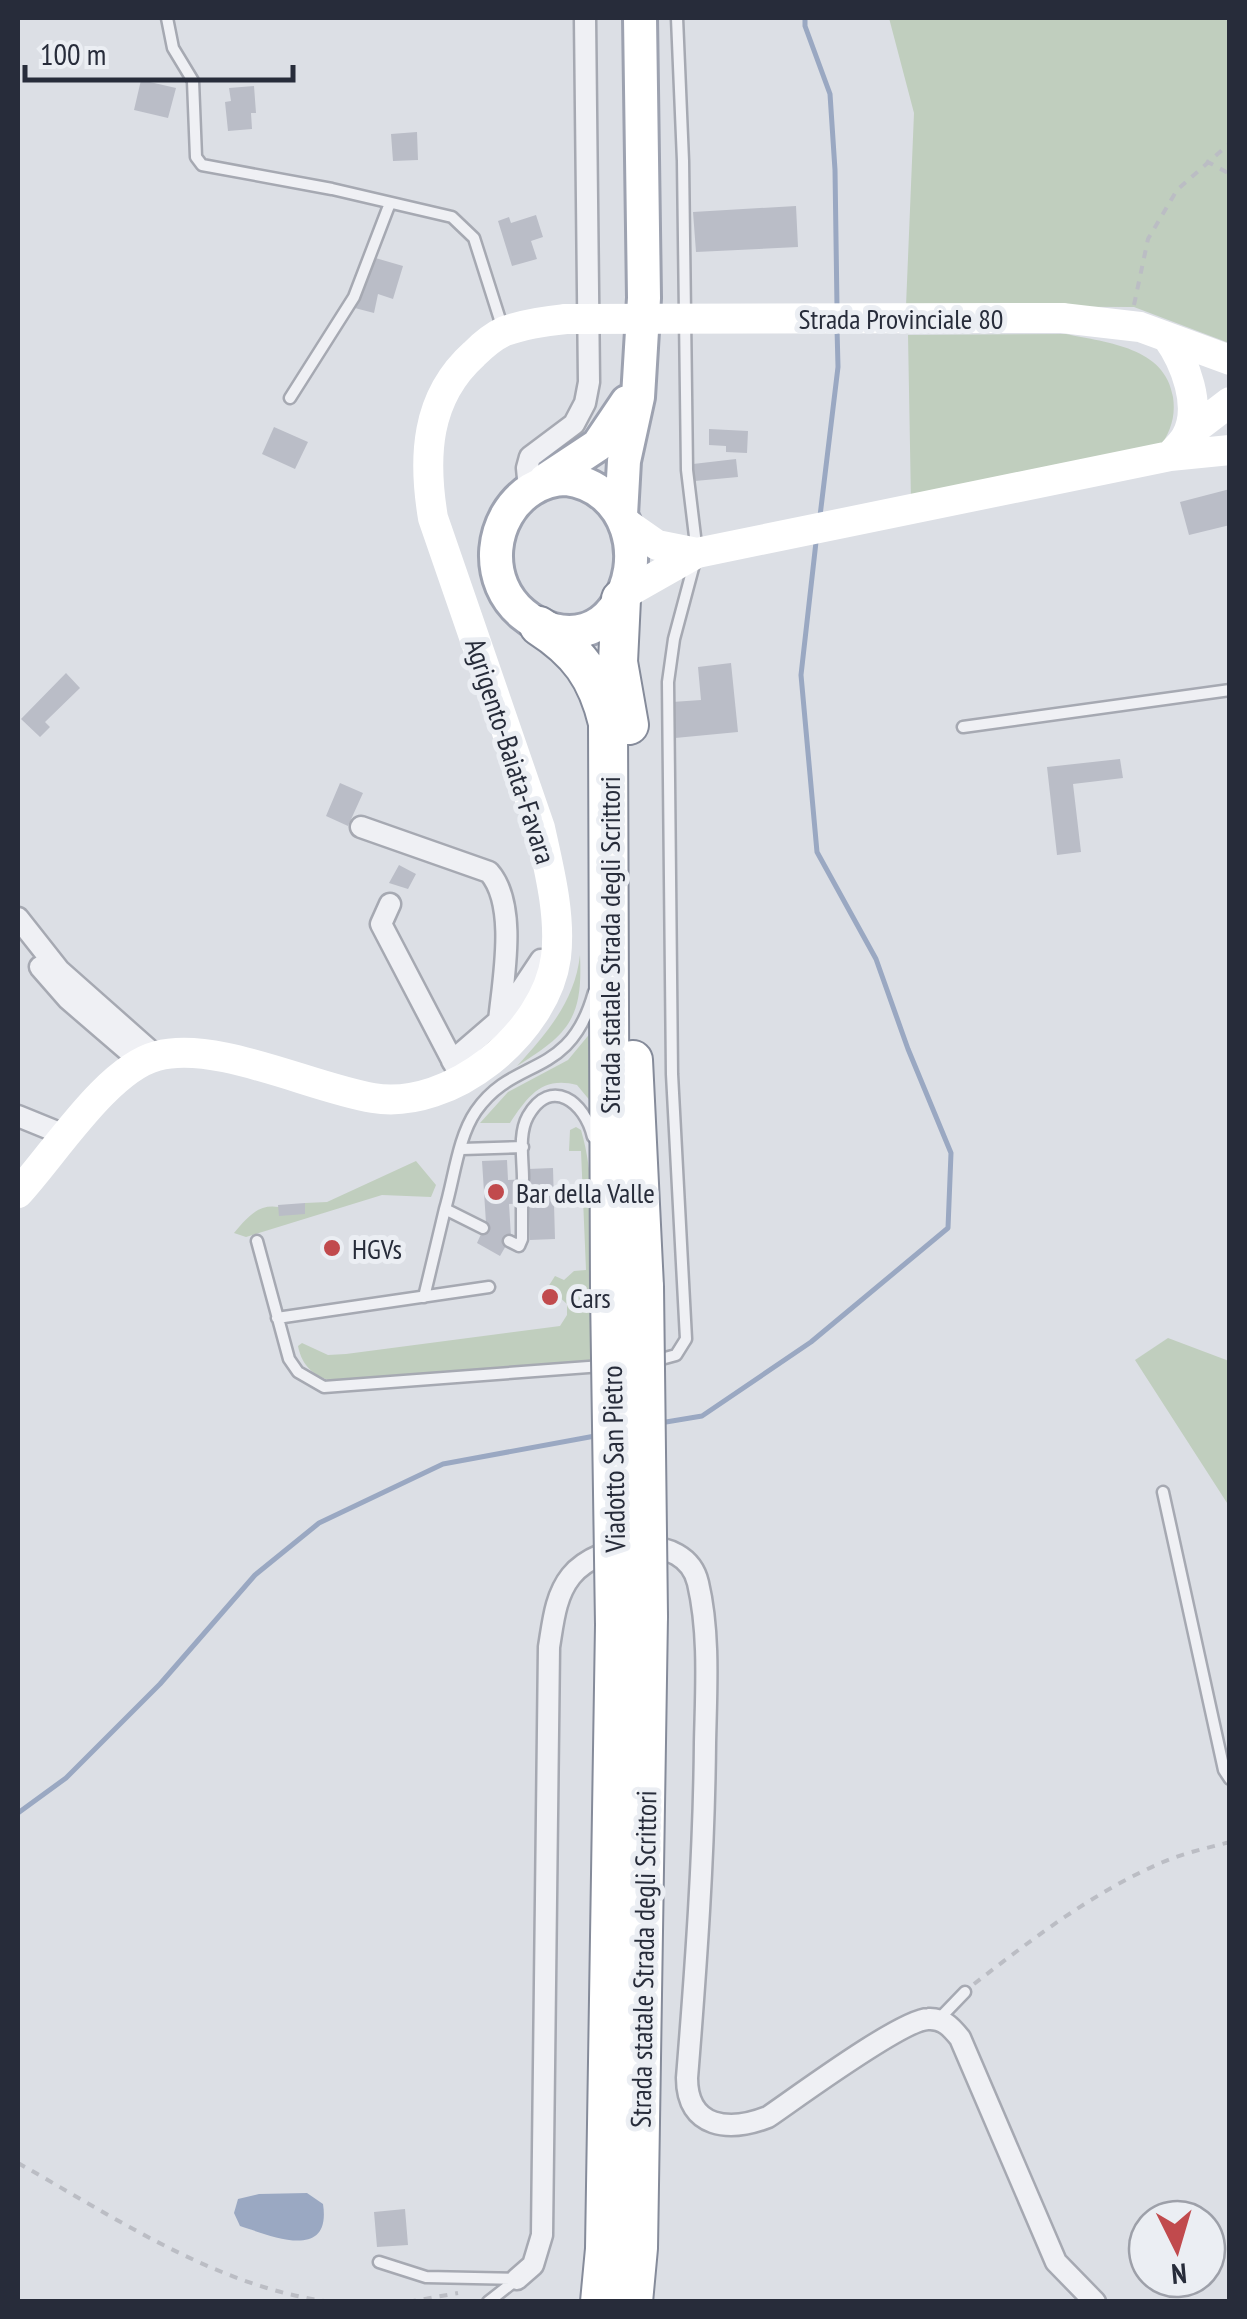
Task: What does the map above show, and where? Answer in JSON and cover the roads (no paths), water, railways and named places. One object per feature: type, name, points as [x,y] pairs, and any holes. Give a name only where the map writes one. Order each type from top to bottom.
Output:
[{"type":"highway","name":"Strada statale Strada degli Scrittori","points":[[622,597],[618,662],[629,732],[632,1059],[627,1290]]},
{"type":"highway","name":"Strada statale Strada degli Scrittori","points":[[539,626],[564,642],[587,666],[602,695],[608,723],[627,1290]]},
{"type":"highway","name":"Viadotto San Pietro","points":[[627,1290],[632,1620]]},
{"type":"highway","name":"Strada statale Strada degli Scrittori","points":[[632,1620],[642,1980],[638,2248],[633,2302]]},
{"type":"highway","name":"Strada statale Strada degli Scrittori","points":[[600,2302],[606,2249],[605,2199],[632,1620]]},
{"type":"highway","points":[[642,1980],[660,2196],[657,2302]]},
{"type":"highway","points":[[591,2302],[605,2199]]},
{"type":"main road","points":[[640,18],[644,298],[640,370],[624,461],[624,519],[633,560],[622,597],[609,615],[584,630],[566,633],[539,626],[508,596],[498,565],[502,524],[514,503],[533,487],[598,445],[624,406],[640,370]]},
{"type":"main road","points":[[533,487],[556,479],[584,483],[601,492],[624,519]]},
{"type":"street","points":[[533,487],[526,468],[530,456],[574,424],[585,403],[589,382],[585,18]]},
{"type":"street","name":"Strada Provinciale 80","points":[[566,319],[1062,318],[1130,325],[1230,360]]},
{"type":"street","name":"Agrigento-Baiata-Favara","points":[[148,1059],[172,1053],[213,1057],[374,1098],[416,1094],[457,1070],[486,1065],[518,1036],[542,1000],[555,962],[551,879],[540,828],[433,518],[427,482],[428,444],[436,406],[466,361],[504,332],[566,319]]},
{"type":"street","points":[[1167,337],[1181,355],[1192,408],[1179,445]]},
{"type":"street","points":[[1179,445],[1230,402]]},
{"type":"street","points":[[622,597],[697,553],[835,526],[1179,445],[1228,450]]},
{"type":"street","points":[[624,519],[658,545],[697,553]]},
{"type":"street","points":[[361,827],[488,872],[496,880],[505,915],[500,1021]]},
{"type":"street","points":[[390,904],[381,924],[457,1070],[500,1021],[541,960],[555,962]]},
{"type":"street","points":[[18,918],[59,970],[148,1059]]},
{"type":"street","points":[[18,940],[68,999],[148,1059]]},
{"type":"street","points":[[18,1193],[113,1081],[148,1059]]},
{"type":"street","points":[[18,1116],[66,1136]]},
{"type":"street","points":[[516,2279],[533,2264],[542,2235],[548,1648],[554,1614],[562,1590],[573,1573],[586,1563],[625,1549],[662,1547],[691,1566],[698,1582],[706,1692],[700,1914],[687,2078],[694,2108],[712,2122],[748,2125],[768,2118],[898,2031],[921,2020],[948,2024],[960,2038],[1056,2262],[1095,2302]]},
{"type":"lane","points":[[167,18],[173,48],[193,81],[196,157],[202,165],[452,217],[468,228],[478,247],[504,332]]},
{"type":"lane","points":[[640,1362],[668,1360],[686,1339],[672,1074],[668,682],[674,640],[697,553],[687,470],[677,18]]},
{"type":"lane","points":[[290,398],[354,298],[390,203]]},
{"type":"lane","points":[[963,727],[1230,690]]},
{"type":"lane","points":[[596,932],[598,756],[608,723]]},
{"type":"lane","points":[[424,1296],[470,1123],[488,1098],[551,1060],[568,1045],[589,1010],[595,972]]},
{"type":"lane","points":[[522,1179],[523,1130],[528,1118],[540,1103],[573,1100],[585,1114],[598,1157],[627,1290]]},
{"type":"lane","points":[[462,1150],[523,1146]]},
{"type":"lane","points":[[509,1241],[519,1246],[522,1239],[522,1204]]},
{"type":"lane","points":[[446,1209],[484,1228]]},
{"type":"lane","points":[[257,1241],[289,1358],[298,1372],[324,1387],[621,1364]]},
{"type":"lane","points":[[277,1318],[489,1287]]},
{"type":"lane","points":[[1163,1492],[1224,1770],[1230,1779]]},
{"type":"lane","points":[[938,2020],[965,1992]]},
{"type":"lane","points":[[379,2262],[426,2277],[516,2279]]},
{"type":"lane","points":[[488,2302],[516,2279]]},
{"type":"water","points":[[307,2193],[323,2204],[318,2234],[308,2239],[281,2239],[240,2226],[234,2213],[238,2199],[259,2194]]},
{"type":"waterway","points":[[805,18],[830,94],[837,307]]},
{"type":"waterway","points":[[820,516],[838,367],[837,328]]},
{"type":"waterway","points":[[660,1423],[702,1416],[811,1342],[948,1228],[951,1153],[876,959],[817,852],[801,675],[816,542]]},
{"type":"waterway","points":[[18,1813],[66,1778],[160,1684],[255,1575],[319,1523],[443,1464],[595,1436]]},
{"type":"place","name":"Bar della Valle","points":[[496,1192]]},
{"type":"place","name":"HGVs","points":[[332,1248]]},
{"type":"place","name":"Cars","points":[[550,1297]]}]
